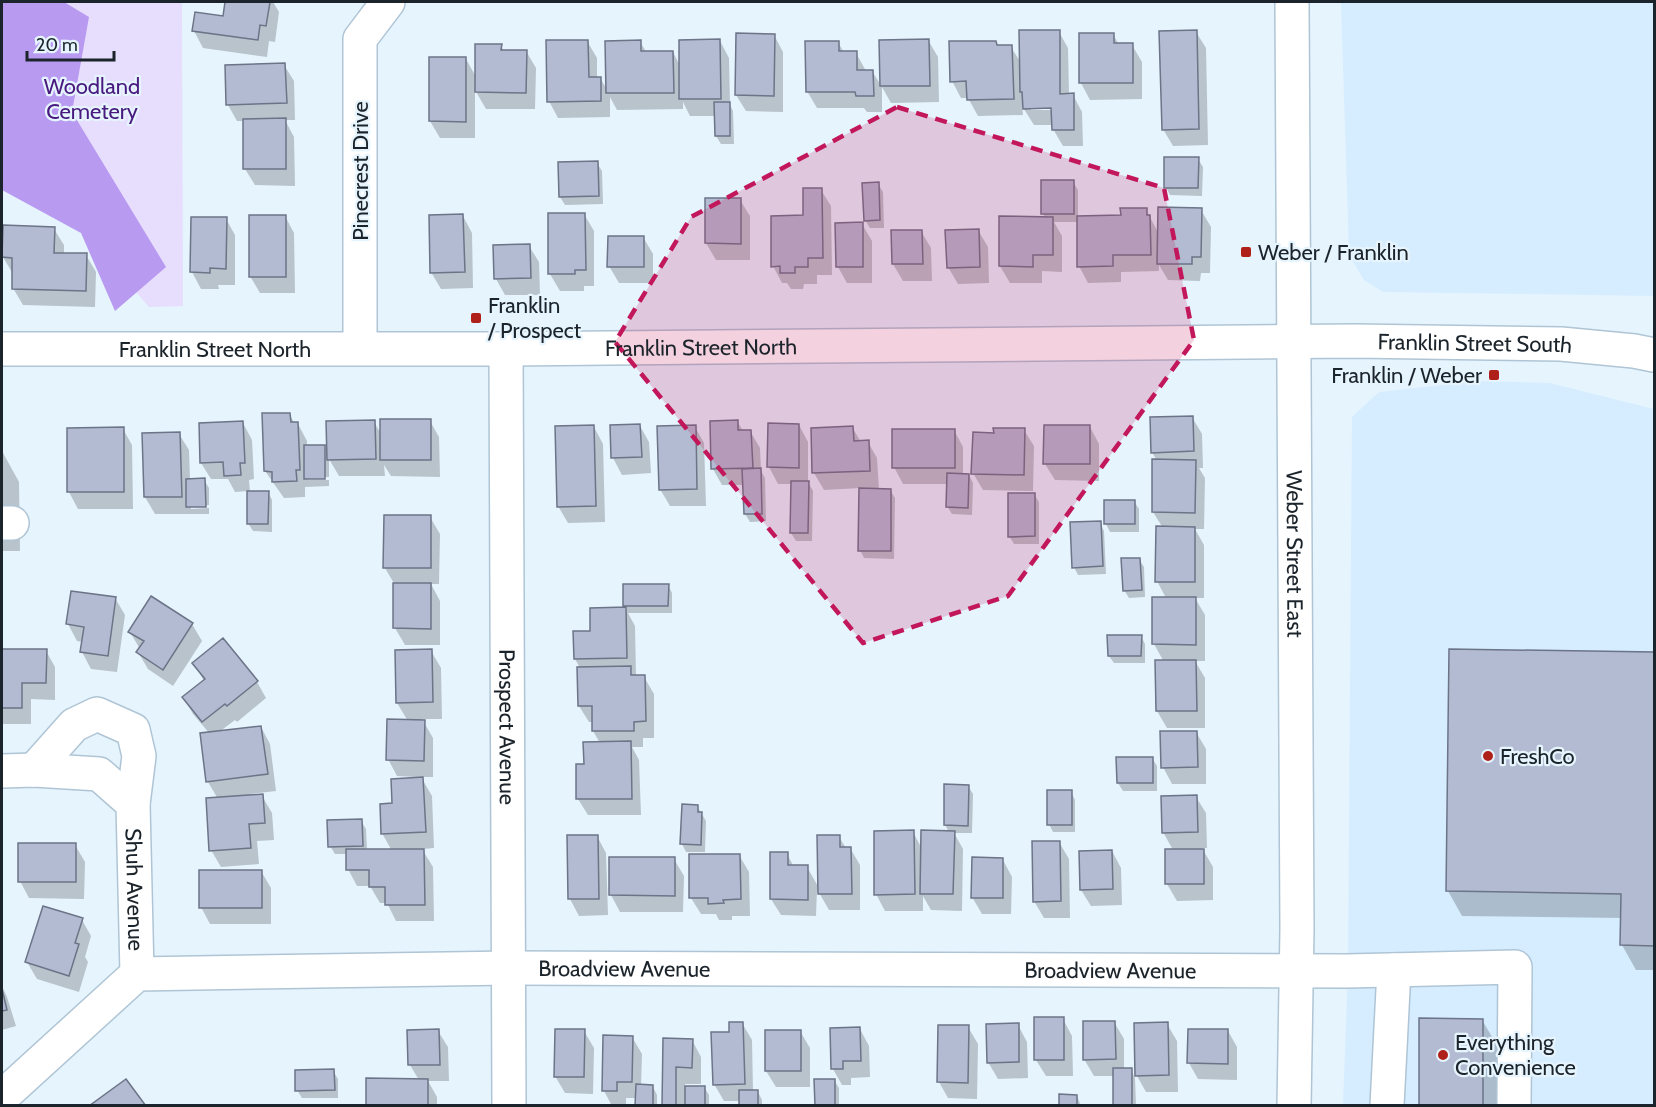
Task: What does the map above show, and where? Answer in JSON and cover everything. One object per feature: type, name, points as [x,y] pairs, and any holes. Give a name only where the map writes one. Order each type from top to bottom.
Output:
[{"type":"street","name":"Pinecrest Drive","points":[[360,348],[360,39],[388,2]]},
{"type":"street","name":"Weber Street East","points":[[1292,2],[1297,971],[1294,1106]]},
{"type":"street","name":"Franklin Street North","points":[[2,348],[506,349],[1294,341]]},
{"type":"street","name":"Franklin Street South","points":[[1294,341],[1550,344],[1634,351],[1654,355]]},
{"type":"street","name":"Prospect Avenue","points":[[506,349],[509,1106]]},
{"type":"street","name":"Shuh Avenue","points":[[34,770],[74,725],[97,714],[133,730],[139,756],[133,804],[137,974]]},
{"type":"street","name":"Shuh Avenue","points":[[2,771],[34,770],[99,774],[133,804]]},
{"type":"street","name":"Broadview Avenue","points":[[137,974],[510,968],[1297,971],[1515,967],[1514,1106]]},
{"type":"street","points":[[1387,1106],[1394,970]]},
{"type":"street","points":[[5,1106],[2,1097],[137,974]]},
{"type":"highlighted area","points":[[897,107],[1164,188],[1194,340],[1008,596],[863,643],[615,342],[691,217]]},
{"type":"shaded area","points":[[2,2],[64,2],[89,17],[72,112],[166,267],[115,311],[81,233],[2,190]]},
{"type":"shaded area","points":[[1341,2],[1654,2],[1654,296],[1383,292],[1364,280],[1349,255]]},
{"type":"shaded area","points":[[1478,381],[1550,383],[1654,409],[1654,1105],[1343,1106],[1348,966],[1352,417],[1379,392]]},
{"type":"green space","name":"Woodland Cemetery","points":[[2,2],[182,2],[183,306],[149,307],[45,187]]},
{"type":"building","points":[[225,2],[270,2],[266,26],[260,25],[258,40],[192,31],[195,12],[223,16]]},
{"type":"building","points":[[1019,30],[1060,30],[1060,94],[1074,93],[1074,130],[1052,130],[1051,108],[1023,109],[1022,92],[1020,92]]},
{"type":"building","points":[[1197,30],[1199,129],[1162,130],[1159,31]]},
{"type":"building","points":[[736,33],[775,34],[774,96],[735,95]]},
{"type":"building","points":[[1079,33],[1114,33],[1114,43],[1133,43],[1133,83],[1079,83]]},
{"type":"building","points":[[720,39],[721,99],[679,99],[679,40]]},
{"type":"building","points":[[929,39],[930,86],[880,86],[879,40]]},
{"type":"building","points":[[546,40],[588,40],[589,77],[601,77],[601,101],[547,102]]},
{"type":"building","points":[[641,40],[641,51],[673,51],[674,93],[606,93],[605,41]]},
{"type":"building","points":[[805,41],[839,41],[839,51],[857,51],[857,70],[873,70],[874,96],[856,96],[855,92],[806,92]]},
{"type":"building","points":[[949,41],[996,41],[997,45],[1012,45],[1014,99],[967,100],[966,81],[950,82]]},
{"type":"building","points":[[475,44],[502,44],[501,50],[527,50],[526,93],[475,92]]},
{"type":"building","points":[[429,57],[466,57],[466,122],[429,121]]},
{"type":"building","points":[[285,63],[287,103],[226,105],[225,65]]},
{"type":"building","points":[[714,102],[730,102],[730,136],[715,136]]},
{"type":"building","points":[[286,118],[286,169],[243,169],[243,119]]},
{"type":"building","points":[[1164,157],[1199,157],[1198,188],[1164,188]]},
{"type":"building","points":[[598,161],[599,196],[559,197],[558,162]]},
{"type":"building","points":[[1041,180],[1074,180],[1074,214],[1041,214]]},
{"type":"building","points":[[879,182],[880,220],[864,221],[862,183]]},
{"type":"building","points":[[803,188],[822,188],[823,258],[808,258],[808,267],[795,267],[795,273],[780,273],[780,266],[771,267],[771,216],[803,215]]},
{"type":"building","points":[[705,198],[741,198],[741,244],[705,243]]},
{"type":"building","points":[[1158,207],[1202,208],[1201,257],[1192,257],[1192,264],[1157,264]]},
{"type":"building","points":[[1120,208],[1147,208],[1147,215],[1150,215],[1151,255],[1113,255],[1113,266],[1077,267],[1077,216],[1121,215]]},
{"type":"building","points":[[548,213],[585,213],[586,270],[575,270],[575,274],[548,274]]},
{"type":"building","points":[[463,214],[465,272],[430,273],[429,215]]},
{"type":"building","points":[[249,215],[286,215],[286,277],[249,277]]},
{"type":"building","points":[[999,216],[1053,217],[1053,255],[1033,255],[1033,267],[999,266]]},
{"type":"building","points":[[191,217],[227,217],[226,269],[210,268],[210,273],[190,272]]},
{"type":"building","points":[[863,222],[863,267],[836,267],[835,223]]},
{"type":"building","points":[[3,225],[55,227],[54,253],[87,253],[86,291],[12,289],[12,258],[2,257]]},
{"type":"building","points":[[979,229],[980,267],[947,268],[945,230]]},
{"type":"building","points":[[891,230],[922,230],[923,264],[892,264]]},
{"type":"building","points":[[608,236],[644,236],[644,267],[607,267]]},
{"type":"building","points":[[530,244],[531,278],[494,279],[493,245]]},
{"type":"building","points":[[262,413],[290,413],[291,422],[298,422],[300,470],[296,470],[297,481],[272,482],[272,472],[264,471]]},
{"type":"building","points":[[1193,416],[1194,451],[1151,453],[1150,417]]},
{"type":"building","points":[[380,419],[431,419],[431,460],[380,460]]},
{"type":"building","points":[[375,420],[376,459],[327,460],[326,421]]},
{"type":"building","points":[[738,420],[738,430],[751,430],[753,468],[711,469],[710,421]]},
{"type":"building","points":[[243,421],[245,463],[240,463],[241,475],[224,476],[223,462],[200,463],[199,423]]},
{"type":"building","points":[[768,423],[799,424],[799,468],[767,467]]},
{"type":"building","points":[[640,424],[642,457],[611,458],[610,425]]},
{"type":"building","points":[[594,425],[596,506],[557,507],[555,426]]},
{"type":"building","points":[[696,425],[697,489],[659,490],[657,426]]},
{"type":"building","points":[[1044,425],[1090,425],[1090,464],[1043,464]]},
{"type":"building","points":[[853,426],[854,441],[869,440],[870,471],[812,473],[811,428]]},
{"type":"building","points":[[124,427],[124,492],[67,492],[67,428]]},
{"type":"building","points":[[993,428],[1025,428],[1024,475],[971,474],[973,432],[994,433]]},
{"type":"building","points":[[892,429],[955,429],[955,468],[892,468]]},
{"type":"building","points":[[180,432],[182,497],[144,497],[142,433]]},
{"type":"building","points":[[304,445],[325,445],[325,479],[304,479]]},
{"type":"building","points":[[1152,459],[1196,460],[1195,513],[1152,512]]},
{"type":"building","points":[[761,468],[762,514],[744,514],[742,469]]},
{"type":"building","points":[[947,473],[969,474],[968,508],[946,507]]},
{"type":"building","points":[[205,478],[206,507],[186,507],[186,479]]},
{"type":"building","points":[[791,481],[809,481],[808,533],[790,533]]},
{"type":"building","points":[[859,488],[891,489],[891,551],[858,551]]},
{"type":"building","points":[[247,491],[269,491],[268,524],[247,524]]},
{"type":"building","points":[[1008,493],[1035,493],[1035,536],[1008,537]]},
{"type":"building","points":[[1104,500],[1135,500],[1135,524],[1104,524]]},
{"type":"building","points":[[384,515],[431,515],[431,568],[383,568]]},
{"type":"building","points":[[1101,521],[1103,566],[1072,568],[1070,522]]},
{"type":"building","points":[[1156,526],[1195,527],[1195,582],[1155,582]]},
{"type":"building","points":[[1121,558],[1140,558],[1142,590],[1123,591]]},
{"type":"building","points":[[393,583],[431,583],[431,629],[393,628]]},
{"type":"building","points":[[623,584],[669,584],[668,606],[623,606]]},
{"type":"building","points":[[71,591],[116,597],[108,656],[80,652],[84,627],[66,624]]},
{"type":"building","points":[[151,596],[193,623],[163,670],[136,652],[144,641],[128,632]]},
{"type":"building","points":[[1152,597],[1196,597],[1196,645],[1152,644]]},
{"type":"building","points":[[626,607],[627,658],[574,659],[573,631],[590,631],[590,608]]},
{"type":"building","points":[[1107,635],[1142,635],[1141,656],[1108,656]]},
{"type":"building","points":[[223,638],[258,681],[227,706],[225,704],[202,722],[182,697],[205,679],[192,663]]},
{"type":"building","points":[[2,649],[47,649],[46,683],[22,683],[22,708],[2,708]]},
{"type":"building","points":[[432,649],[433,702],[396,703],[395,650]]},
{"type":"building","points":[[1449,649],[1654,652],[1654,946],[1620,945],[1621,894],[1446,891]]},
{"type":"building","points":[[1155,660],[1196,660],[1197,711],[1156,711]]},
{"type":"building","points":[[631,666],[631,675],[645,675],[646,721],[634,722],[634,731],[592,731],[592,706],[578,706],[577,667]]},
{"type":"building","points":[[387,719],[425,720],[424,761],[386,760]]},
{"type":"building","points":[[261,726],[268,774],[206,782],[200,733]]},
{"type":"building","points":[[1160,731],[1197,731],[1198,767],[1161,768]]},
{"type":"building","points":[[631,741],[632,799],[576,799],[576,764],[584,764],[583,742]]},
{"type":"building","points":[[1116,757],[1153,757],[1153,783],[1117,783]]},
{"type":"building","points":[[423,777],[426,832],[381,834],[380,804],[392,803],[391,779]]},
{"type":"building","points":[[944,784],[969,785],[968,826],[944,825]]},
{"type":"building","points":[[1047,790],[1072,790],[1072,825],[1047,825]]},
{"type":"building","points":[[263,794],[265,823],[249,824],[251,848],[209,851],[206,798]]},
{"type":"building","points":[[1197,795],[1198,832],[1162,833],[1161,796]]},
{"type":"building","points":[[682,804],[698,805],[698,812],[702,812],[701,845],[680,844]]},
{"type":"building","points":[[362,819],[363,846],[328,847],[327,820]]},
{"type":"building","points":[[914,830],[915,894],[874,895],[874,831]]},
{"type":"building","points":[[921,830],[955,831],[953,894],[920,894]]},
{"type":"building","points":[[567,835],[598,835],[599,899],[568,899]]},
{"type":"building","points":[[817,835],[840,835],[840,847],[851,847],[852,894],[818,894]]},
{"type":"building","points":[[1032,841],[1060,841],[1061,901],[1033,902]]},
{"type":"building","points":[[18,843],[76,843],[76,882],[18,882]]},
{"type":"building","points":[[346,849],[424,849],[425,905],[385,905],[385,887],[369,887],[369,870],[346,870]]},
{"type":"building","points":[[1165,849],[1204,849],[1204,884],[1165,884]]},
{"type":"building","points":[[1112,850],[1113,889],[1080,890],[1079,851]]},
{"type":"building","points":[[770,852],[788,852],[788,865],[808,865],[808,900],[770,899]]},
{"type":"building","points":[[689,854],[740,854],[741,899],[708,904],[708,898],[689,898]]},
{"type":"building","points":[[609,857],[675,857],[675,896],[609,895]]},
{"type":"building","points":[[972,857],[1003,858],[1003,898],[971,898]]},
{"type":"building","points":[[199,870],[262,870],[262,908],[199,908]]},
{"type":"building","points":[[43,906],[83,918],[75,943],[79,944],[69,976],[25,962]]},
{"type":"building","points":[[2,989],[7,1010],[2,1011]]},
{"type":"building","points":[[1034,1017],[1064,1017],[1064,1060],[1034,1060]]},
{"type":"building","points":[[1419,1018],[1483,1019],[1483,1106],[1419,1106]]},
{"type":"building","points":[[1083,1021],[1115,1021],[1116,1059],[1083,1060]]},
{"type":"building","points":[[729,1022],[743,1022],[745,1084],[713,1085],[711,1032],[729,1032]]},
{"type":"building","points":[[1168,1022],[1169,1075],[1135,1076],[1134,1023]]},
{"type":"building","points":[[1019,1023],[1019,1062],[987,1063],[986,1024]]},
{"type":"building","points":[[938,1025],[969,1025],[968,1083],[937,1082]]},
{"type":"building","points":[[860,1027],[861,1061],[843,1061],[843,1069],[831,1069],[830,1028]]},
{"type":"building","points":[[439,1029],[440,1065],[408,1065],[407,1030]]},
{"type":"building","points":[[555,1029],[585,1029],[584,1077],[554,1077]]},
{"type":"building","points":[[1188,1029],[1228,1029],[1228,1064],[1187,1063]]},
{"type":"building","points":[[765,1030],[801,1030],[801,1071],[765,1071]]},
{"type":"building","points":[[603,1035],[633,1036],[632,1082],[617,1082],[617,1091],[602,1091]]},
{"type":"building","points":[[663,1038],[693,1039],[692,1068],[676,1067],[676,1106],[662,1106]]},
{"type":"building","points":[[1113,1068],[1132,1068],[1132,1106],[1113,1106]]},
{"type":"building","points":[[334,1069],[335,1090],[295,1091],[295,1070]]},
{"type":"building","points":[[366,1078],[428,1079],[428,1106],[366,1106]]},
{"type":"building","points":[[126,1079],[146,1106],[89,1106]]},
{"type":"building","points":[[814,1079],[835,1079],[835,1106],[815,1106]]},
{"type":"building","points":[[636,1084],[653,1085],[653,1106],[635,1106]]},
{"type":"building","points":[[685,1086],[705,1086],[705,1106],[685,1106]]},
{"type":"building","points":[[739,1090],[758,1090],[758,1106],[739,1106]]},
{"type":"building","points":[[1059,1094],[1077,1095],[1077,1106],[1059,1106]]},
{"type":"place","name":"Weber / Franklin","points":[[1246,252]]},
{"type":"place","name":"Franklin / Prospect","points":[[476,318]]},
{"type":"place","name":"Franklin / Weber","points":[[1494,375]]},
{"type":"place","name":"FreshCo","points":[[1488,756]]},
{"type":"place","name":"Everything Convenience","points":[[1443,1055]]}]
